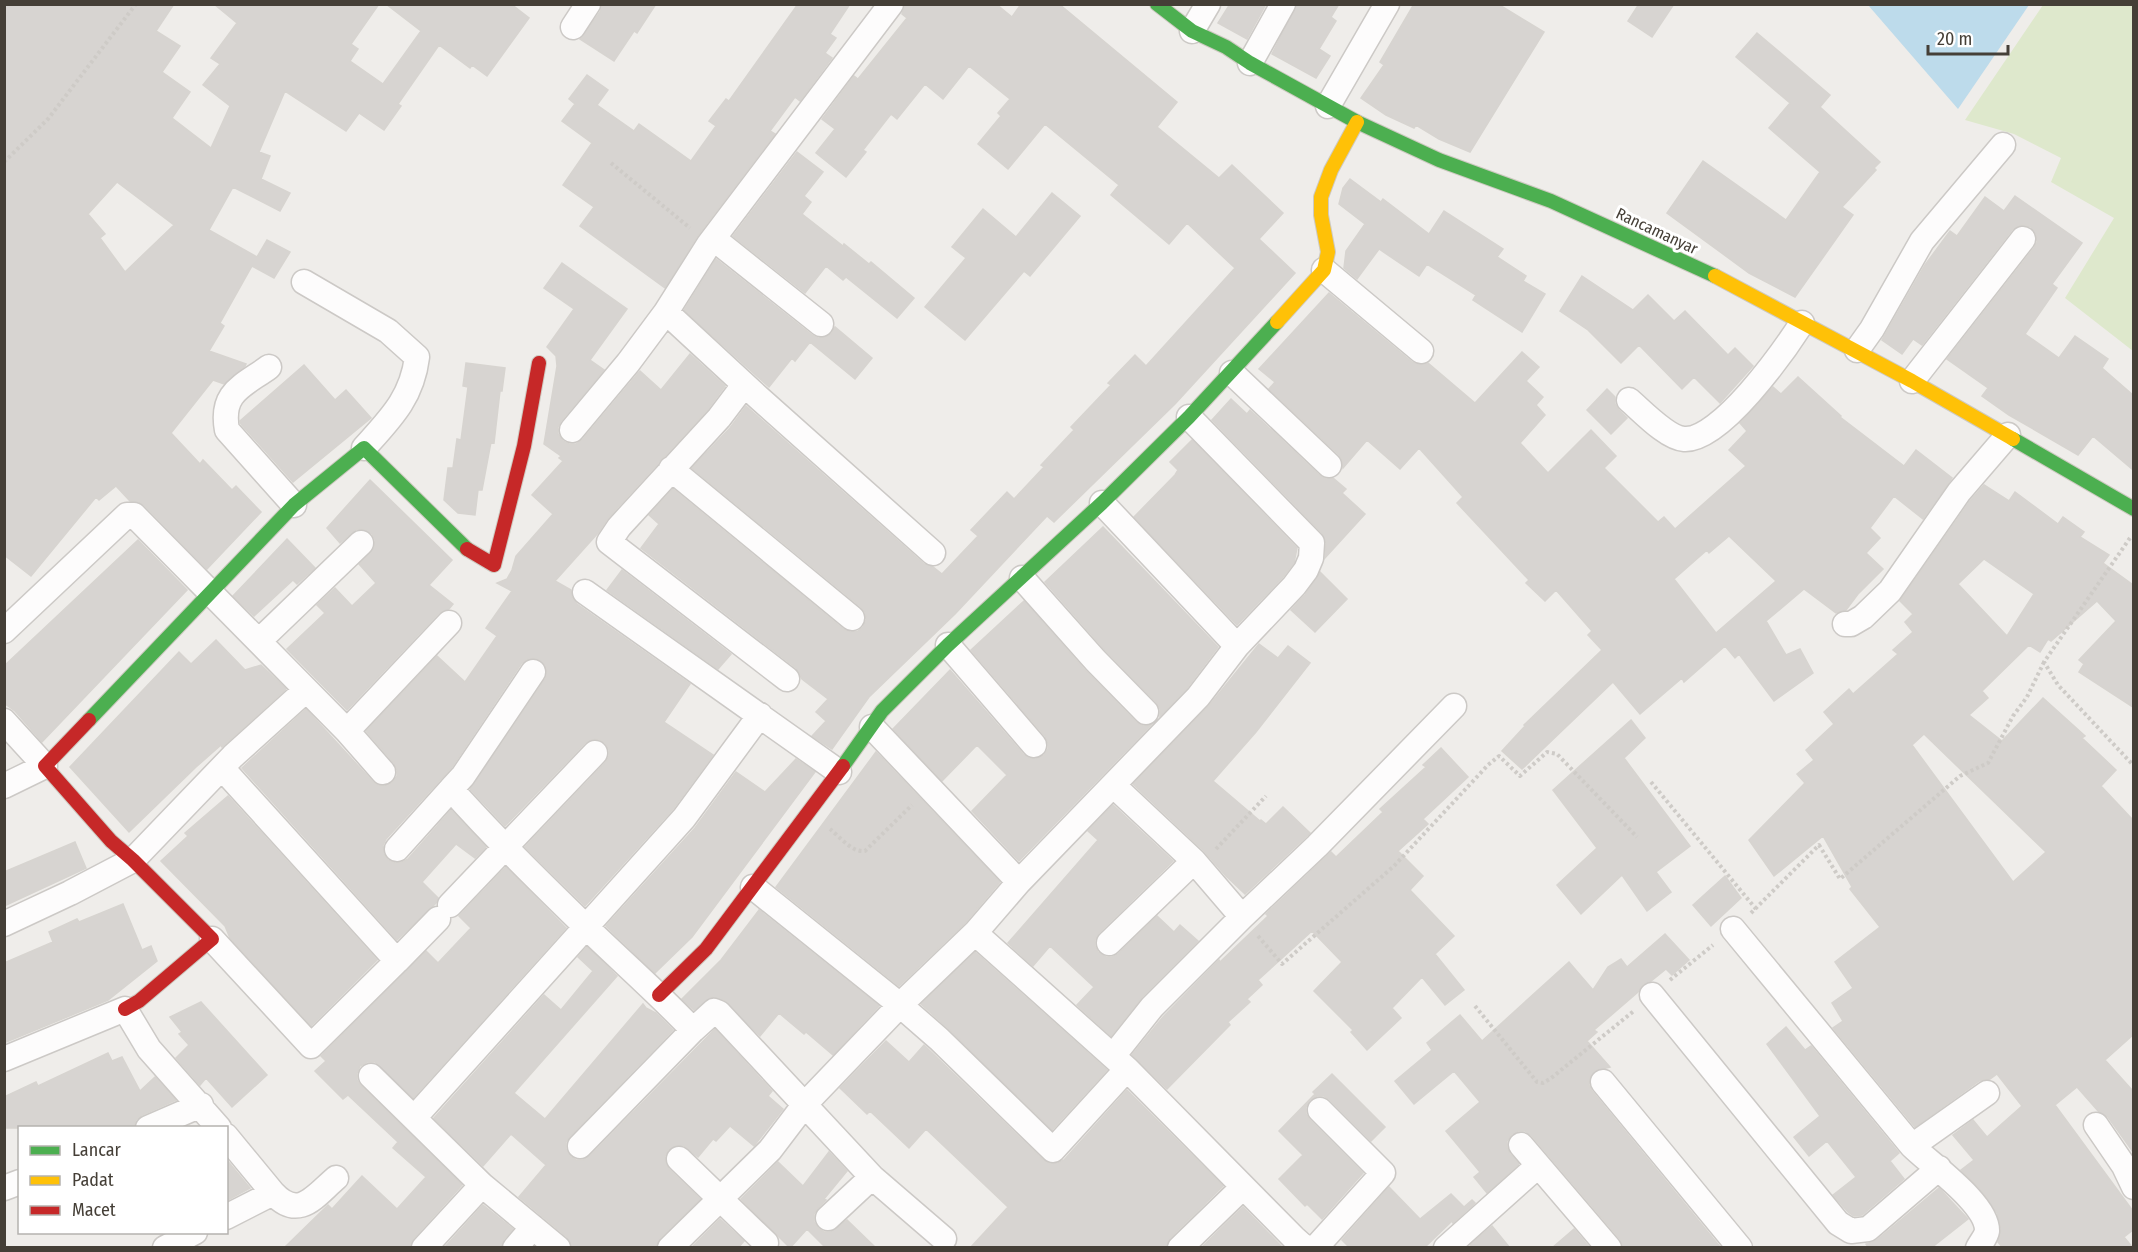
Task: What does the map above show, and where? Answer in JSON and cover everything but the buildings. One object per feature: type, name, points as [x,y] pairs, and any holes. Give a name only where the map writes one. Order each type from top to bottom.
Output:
[{"type":"street","points":[[573,27],[588,4]]},
{"type":"street","points":[[572,430],[628,363],[666,312],[712,241],[891,4]]},
{"type":"street","points":[[1192,31],[1208,4]]},
{"type":"street","points":[[1250,63],[1283,4]]},
{"type":"street","points":[[1328,106],[1387,4]]},
{"type":"street","name":"Rancamanyar","points":[[1167,8],[1192,31],[1226,47],[1250,63],[1357,122],[1439,160],[1551,201],[1621,231],[1723,280],[1857,350],[2133,509]]},
{"type":"street","points":[[660,995],[706,949],[873,728],[882,711],[948,645],[1102,503],[1189,417],[1232,373],[1324,270],[1328,252],[1320,200],[1328,176],[1357,122]]},
{"type":"street","points":[[1857,350],[1922,241],[2003,145]]},
{"type":"street","points":[[1912,381],[2023,239]]},
{"type":"street","points":[[712,241],[821,324]]},
{"type":"street","points":[[1324,270],[1421,351]]},
{"type":"street","points":[[4,786],[45,766],[294,505],[364,448],[393,416],[406,396],[415,376],[417,357],[388,331],[304,282]]},
{"type":"street","points":[[666,312],[744,385],[933,553]]},
{"type":"street","points":[[1629,400],[1676,438],[1687,440],[1709,431],[1735,410],[1786,347],[1802,323]]},
{"type":"street","points":[[364,448],[472,553],[494,564],[524,446],[539,363]]},
{"type":"street","points":[[269,367],[231,395],[225,416],[227,430],[294,505]]},
{"type":"street","points":[[1232,373],[1329,465]]},
{"type":"street","points":[[744,385],[718,418],[619,527],[609,542],[788,679]]},
{"type":"street","points":[[670,1248],[770,1150],[805,1104],[900,1005],[975,933],[1018,882],[1198,697],[1237,646],[1294,586],[1305,570],[1311,558],[1312,543],[1189,417]]},
{"type":"street","points":[[1845,624],[1851,624],[1863,617],[1890,591],[1959,492],[2008,435]]},
{"type":"street","points":[[671,469],[852,618]]},
{"type":"street","points":[[1102,503],[1237,646]]},
{"type":"street","points":[[4,631],[131,514],[347,730],[383,772]]},
{"type":"street","points":[[259,641],[361,543]]},
{"type":"street","points":[[1022,578],[1095,660],[1146,712]]},
{"type":"street","points":[[585,592],[839,771]]},
{"type":"street","points":[[347,730],[449,623]]},
{"type":"street","points":[[948,645],[1035,745]]},
{"type":"street","points":[[397,849],[463,776],[533,672]]},
{"type":"street","points":[[4,924],[133,860],[222,768],[306,690]]},
{"type":"street","points":[[753,887],[939,1039],[1053,1150],[1120,1063],[1152,1007],[1317,846],[1454,706]]},
{"type":"street","points":[[414,1118],[684,818],[760,715]]},
{"type":"street","points":[[4,721],[111,841],[212,939],[311,1046],[397,961],[595,753]]},
{"type":"street","points":[[873,728],[1018,882]]},
{"type":"street","points":[[222,768],[397,961]]},
{"type":"street","points":[[1113,785],[1196,864],[1242,917]]},
{"type":"street","points":[[451,789],[505,847],[585,926],[660,995],[693,1030]]},
{"type":"street","points":[[1109,943],[1196,864]]},
{"type":"street","points":[[1734,928],[1912,1146],[1939,1168],[1980,1211],[1986,1222],[1987,1234],[1978,1248]]},
{"type":"street","points":[[975,933],[1120,1063],[1304,1247],[1310,1248],[1317,1246],[1383,1173],[1320,1110]]},
{"type":"street","points":[[4,1059],[125,1009],[139,1001],[212,939]]},
{"type":"street","points":[[1652,996],[1838,1223],[1851,1231],[1868,1230],[1939,1168]]},
{"type":"street","points":[[125,1009],[149,1049],[217,1126]]},
{"type":"street","points":[[580,1146],[714,1011],[872,1177],[944,1239]]},
{"type":"street","points":[[371,1076],[482,1185],[558,1248]]},
{"type":"street","points":[[1603,1082],[1740,1248]]},
{"type":"street","points":[[1912,1146],[1987,1094]]},
{"type":"street","points":[[153,1126],[201,1105]]},
{"type":"street","points":[[2096,1125],[2124,1166],[2133,1187]]},
{"type":"street","points":[[228,1138],[273,1193],[282,1202],[292,1207],[302,1206],[336,1178]]},
{"type":"street","points":[[1521,1145],[1609,1248]]},
{"type":"street","points":[[679,1159],[766,1243]]},
{"type":"street","points":[[1446,1248],[1531,1172]]},
{"type":"street","points":[[828,1218],[872,1177]]},
{"type":"street","points":[[424,1248],[482,1185]]},
{"type":"street","points":[[1180,1248],[1243,1186]]},
{"type":"street","points":[[228,1216],[273,1193]]},
{"type":"street","points":[[515,1248],[533,1227]]},
{"type":"street","points":[[165,1248],[193,1234]]},
{"type":"path","points":[[4,162],[48,119],[136,4]]},
{"type":"path","points":[[611,163],[712,241]]},
{"type":"path","points":[[1475,1006],[1537,1082],[1543,1083],[1734,928],[1819,845],[1840,879],[1960,776],[1988,763],[2013,716],[2027,697],[2044,662],[2133,532]]},
{"type":"path","points":[[2044,662],[2058,685],[2133,766]]},
{"type":"path","points":[[1242,917],[1282,964],[1394,866],[1499,756],[1520,776],[1547,752],[1557,754],[1637,837]]},
{"type":"path","points":[[1651,782],[1756,909]]},
{"type":"path","points":[[809,811],[860,852],[865,851],[930,788]]},
{"type":"path","points":[[1196,864],[1266,796]]},
{"type":"green space","points":[[2043,5],[2133,5],[2133,351],[2065,298],[2114,218],[2051,182],[2061,158],[2014,134],[1965,120]]},
{"type":"water","points":[[1868,5],[2029,5],[1958,109]]},
{"type":"traffic: fast","points":[[1157,4],[1192,31],[1226,47],[1250,63],[1357,122],[1439,160],[1551,201],[1715,276]]},
{"type":"traffic: fast","points":[[843,766],[882,711],[948,645],[1102,503],[1189,417],[1277,322]]},
{"type":"traffic: fast","points":[[2013,439],[2134,509]]},
{"type":"traffic: fast","points":[[89,720],[294,505],[364,448],[467,549]]},
{"type":"traffic: slow","points":[[1277,322],[1324,270],[1328,252],[1321,215],[1321,197],[1331,170],[1357,122]]},
{"type":"traffic: slow","points":[[1715,276],[1912,381],[2013,439]]},
{"type":"traffic: jam","points":[[467,549],[494,565],[524,446],[539,363]]},
{"type":"traffic: jam","points":[[89,720],[45,766],[111,841],[212,939],[139,1001],[125,1009]]},
{"type":"traffic: jam","points":[[659,995],[706,949],[843,766]]}]
